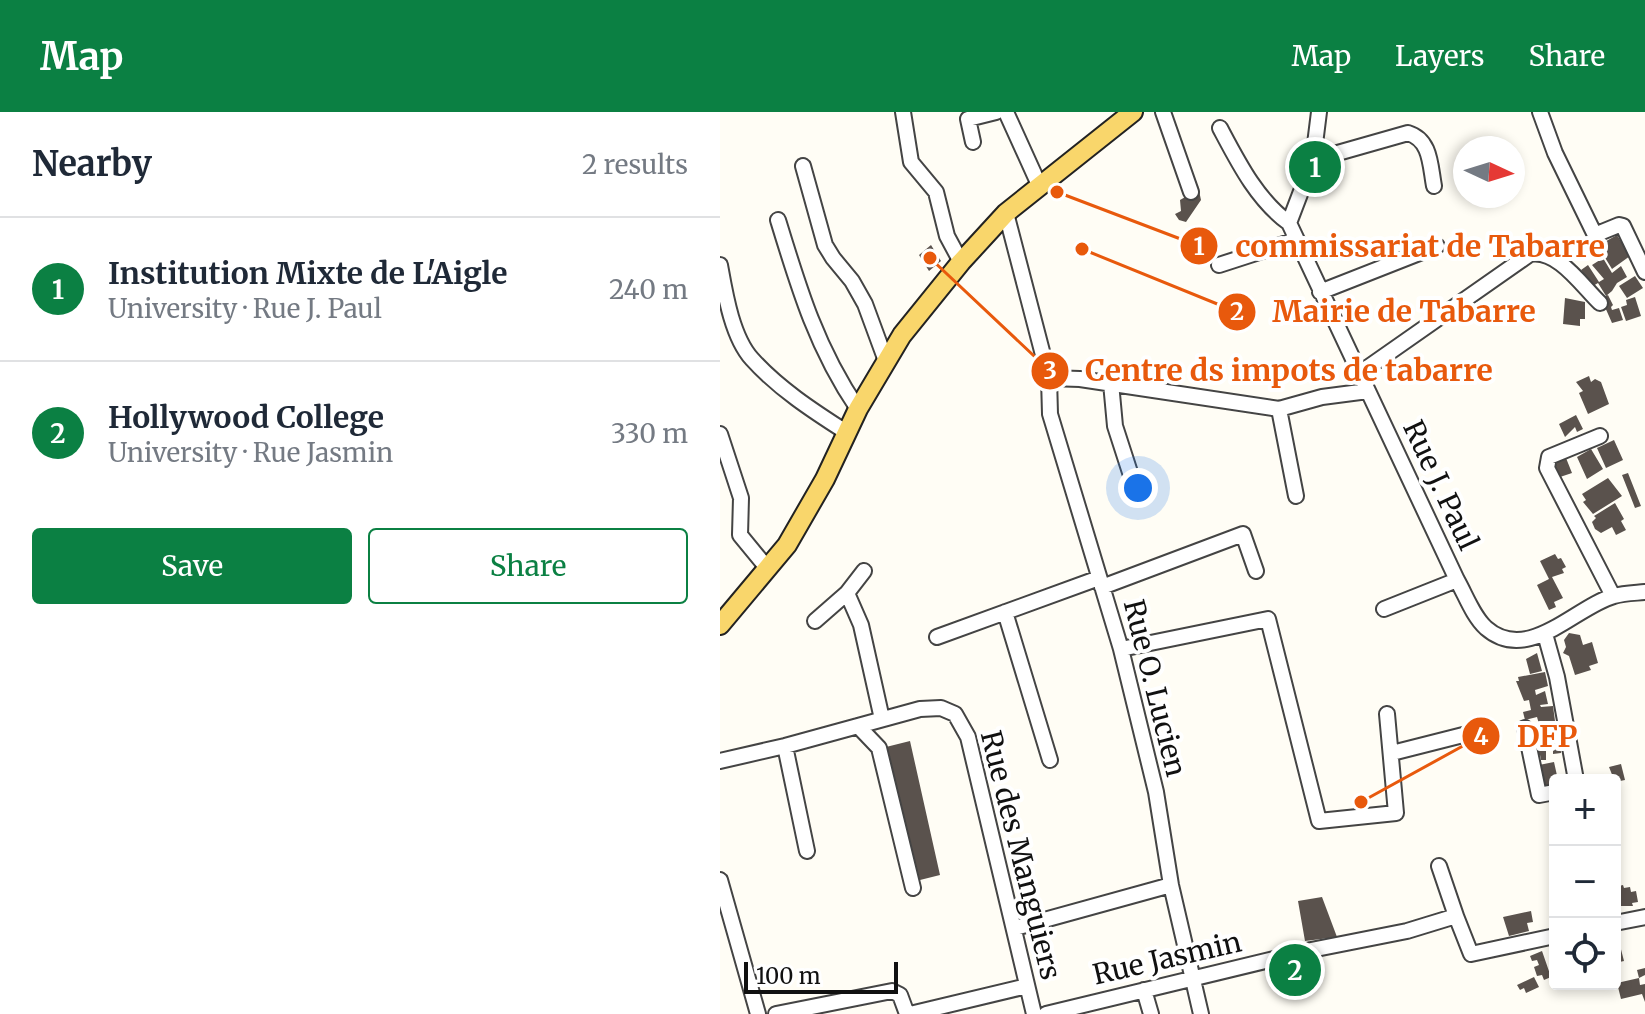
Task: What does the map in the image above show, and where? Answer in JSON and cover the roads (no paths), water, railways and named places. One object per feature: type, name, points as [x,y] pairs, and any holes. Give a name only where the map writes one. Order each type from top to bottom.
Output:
[{"type":"main road","points":[[720,625],[768,569],[801,523],[858,409],[902,335],[961,262],[1006,213],[1133,112]]},
{"type":"street","points":[[903,112],[911,162],[936,192],[947,236],[961,262]]},
{"type":"street","points":[[973,142],[968,119],[996,112]]},
{"type":"street","points":[[1006,112],[1040,187]]},
{"type":"street","points":[[1163,112],[1191,192]]},
{"type":"street","points":[[1220,128],[1258,193],[1276,214],[1289,223],[1313,160],[1319,112]]},
{"type":"street","points":[[1540,112],[1555,153],[1594,233],[1623,226],[1645,272]]},
{"type":"street","points":[[1313,160],[1408,133],[1423,140],[1434,186]]},
{"type":"street","points":[[803,166],[825,245],[865,304],[886,361]]},
{"type":"street","name":"Rue O. Lucien","points":[[1006,213],[1049,378],[1050,414],[1121,649],[1156,792],[1171,885],[1201,1014]]},
{"type":"street","points":[[778,220],[803,304],[818,340],[840,383],[858,409]]},
{"type":"street","name":"Rue J. Paul","points":[[1289,223],[1457,580],[1479,620],[1494,634],[1517,639],[1545,634],[1613,596],[1645,592]]},
{"type":"street","points":[[1219,265],[1296,240]]},
{"type":"street","points":[[1320,292],[1437,246]]},
{"type":"street","points":[[1360,373],[1530,254],[1548,254],[1600,303]]},
{"type":"street","points":[[720,265],[733,323],[750,357],[808,407],[846,432]]},
{"type":"street","points":[[1049,378],[1111,383],[1279,409],[1322,397],[1368,391]]},
{"type":"street","points":[[1111,383],[1115,426],[1136,491]]},
{"type":"street","points":[[1279,409],[1296,496]]},
{"type":"street","points":[[1600,436],[1549,457],[1547,468],[1613,596]]},
{"type":"street","points":[[721,441],[741,498],[740,535],[768,569]]},
{"type":"street","points":[[937,637],[1243,534],[1256,571]]},
{"type":"street","points":[[815,621],[847,593],[864,571]]},
{"type":"street","points":[[1384,609],[1457,580]]},
{"type":"street","points":[[847,593],[861,625],[882,719]]},
{"type":"street","points":[[1005,612],[1050,760]]},
{"type":"street","points":[[1121,649],[1268,619],[1319,821],[1396,813],[1387,714]]},
{"type":"street","points":[[1545,634],[1557,677],[1575,774]]},
{"type":"street","name":"Rue des Manguiers","points":[[720,761],[920,709],[941,708],[955,714],[968,737],[1034,1014]]},
{"type":"street","points":[[858,726],[879,748],[913,888]]},
{"type":"street","points":[[1525,728],[1539,795],[1549,793]]},
{"type":"street","points":[[1392,753],[1471,733]]},
{"type":"street","points":[[785,746],[807,851]]},
{"type":"street","points":[[1439,866],[1471,954],[1549,937]]},
{"type":"street","points":[[720,880],[758,1014]]},
{"type":"street","points":[[1015,928],[1171,885]]},
{"type":"street","name":"Rue Jasmin","points":[[1046,1014],[1311,950],[1407,931],[1456,916]]},
{"type":"street","points":[[1621,922],[1645,917]]},
{"type":"street","points":[[776,1014],[892,991],[900,995],[908,1014],[1027,986]]},
{"type":"street","points":[[1144,990],[1151,1014]]},
{"type":"place","name":"Institution Mixte de L'Aigle","points":[[1315,167]]},
{"type":"place","name":"commissariat de Tabarre","points":[[1057,192]]},
{"type":"place","name":"Mairie de Tabarre","points":[[1082,249]]},
{"type":"place","name":"Centre ds impots de tabarre","points":[[930,258]]},
{"type":"place","name":"DFP","points":[[1361,802]]},
{"type":"place","name":"Hollywood College","points":[[1295,970]]}]
